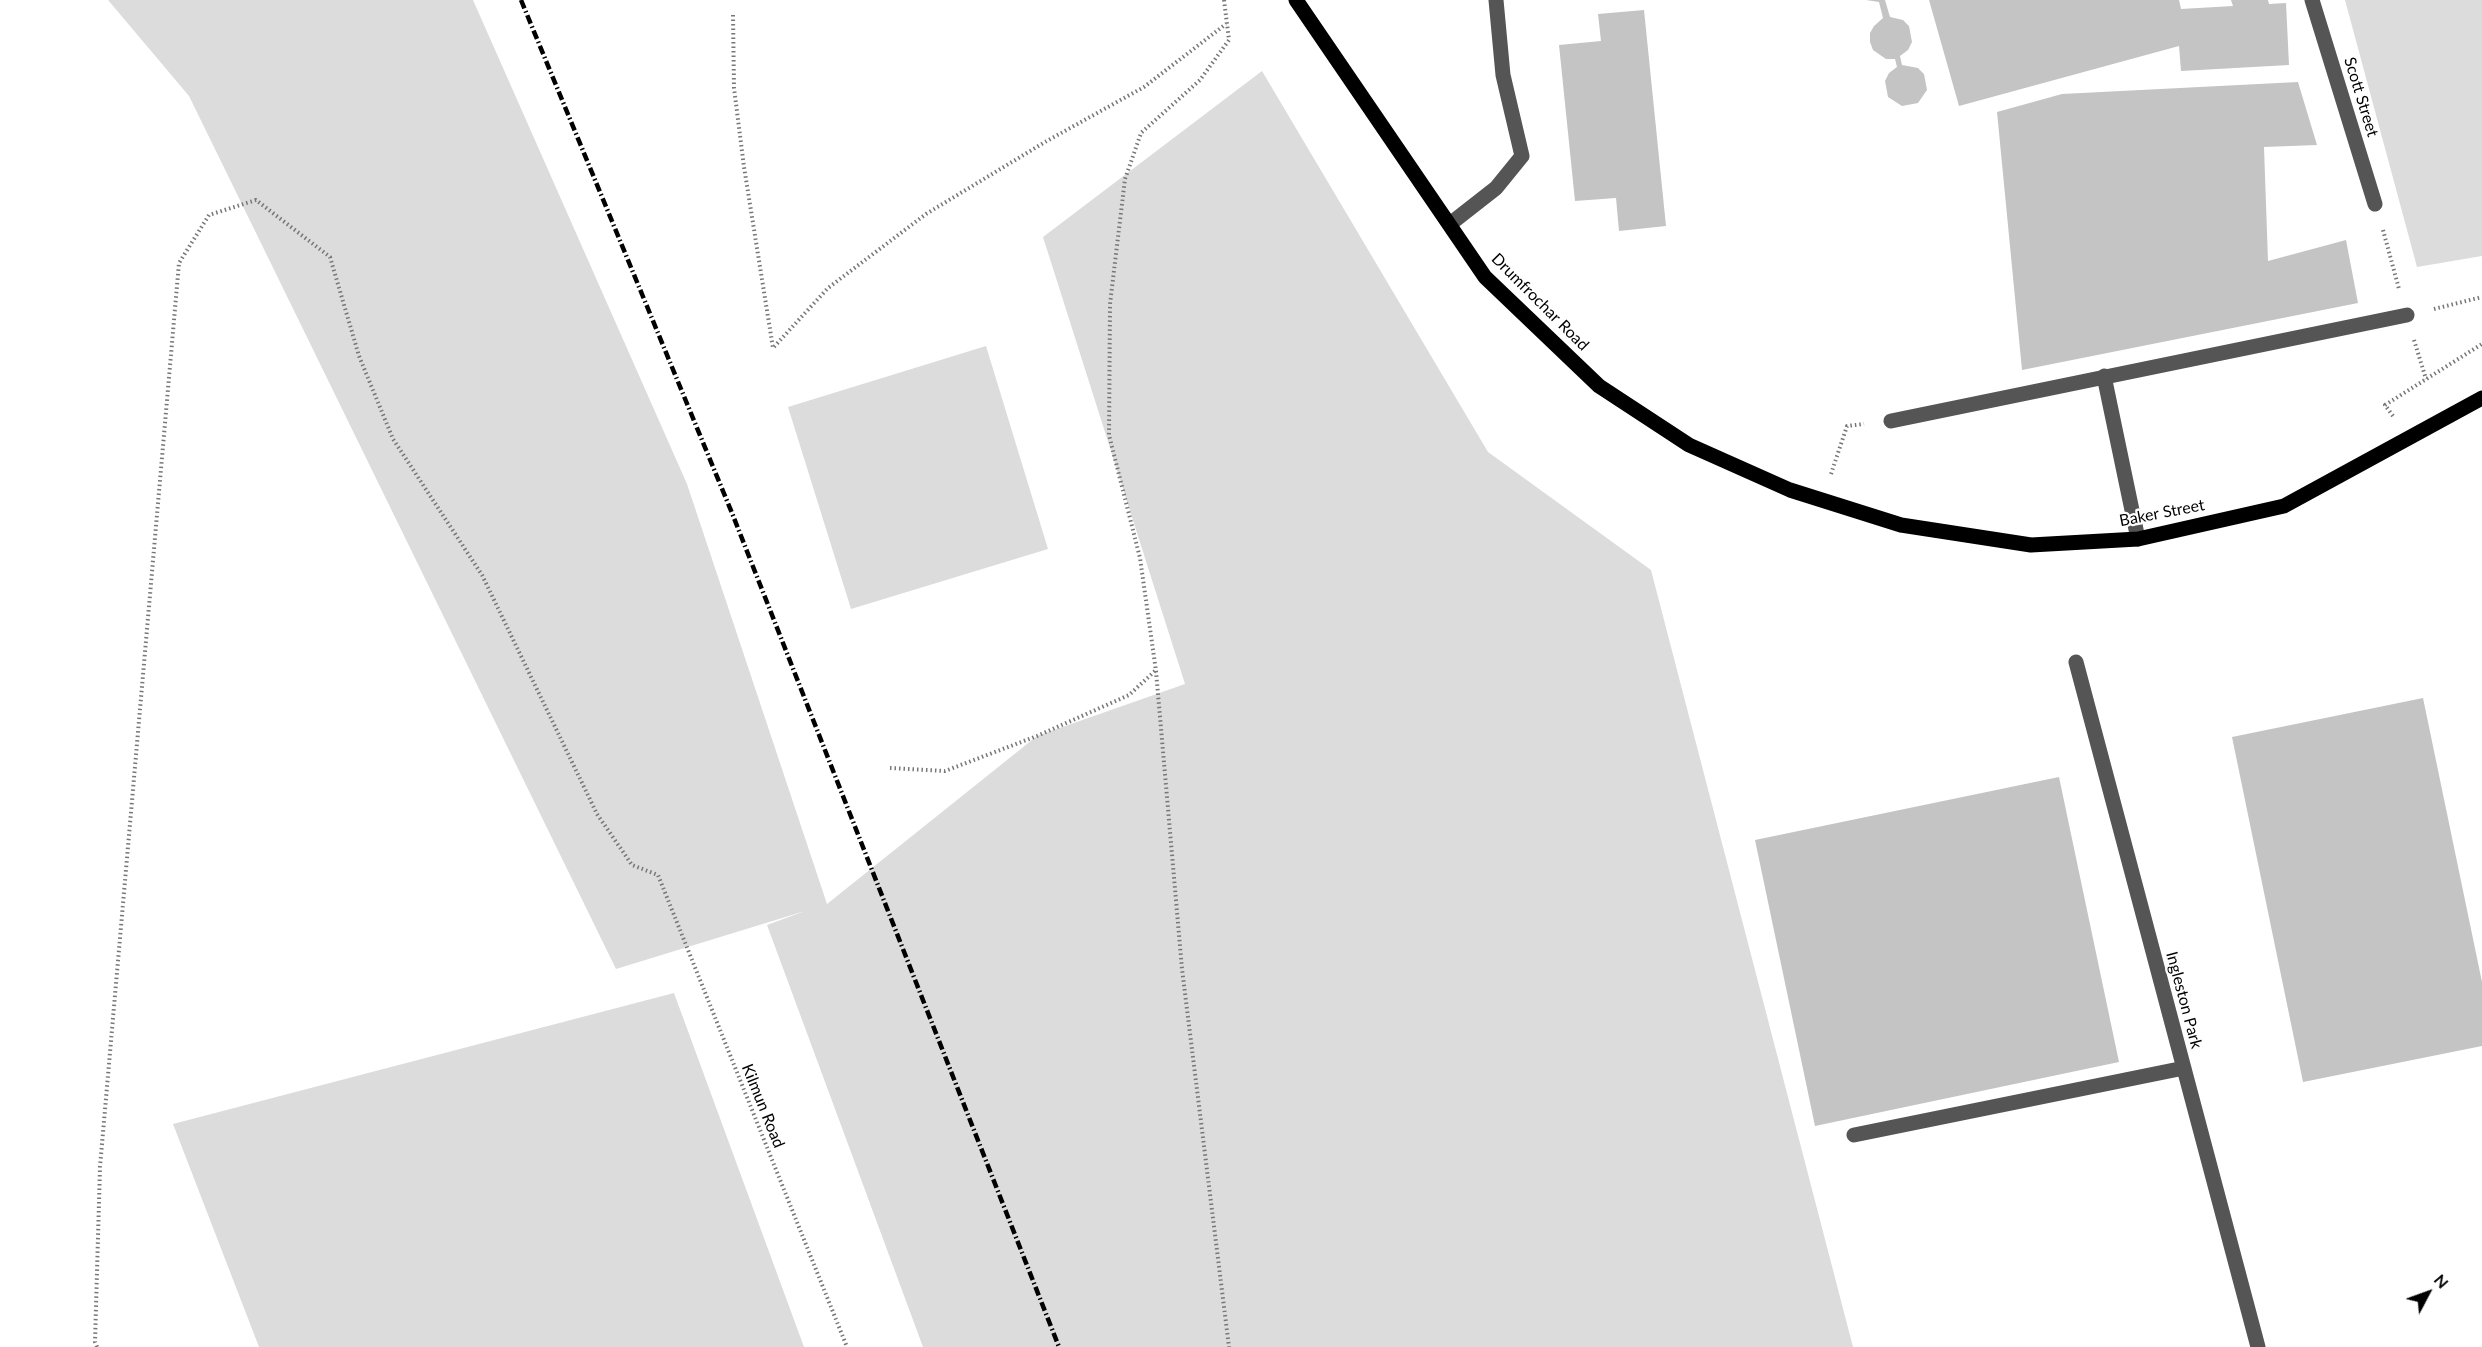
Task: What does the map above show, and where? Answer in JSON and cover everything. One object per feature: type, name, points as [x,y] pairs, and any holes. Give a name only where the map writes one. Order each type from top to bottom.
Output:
[{"type":"main road","name":"Drumfrochar Road","points":[[1296,0],[1485,277],[1599,386],[1689,444],[1790,490]]},
{"type":"main road","name":"Baker Street","points":[[1790,490],[1900,525],[2031,545],[2138,538],[2284,506],[2482,398]]},
{"type":"street","points":[[1449,224],[1496,188],[1522,156],[1503,75],[1496,0]]},
{"type":"street","name":"Scott Street","points":[[2312,0],[2375,204]]},
{"type":"street","points":[[1891,421],[2407,315]]},
{"type":"street","points":[[2104,376],[2138,538]]},
{"type":"street","name":"Ingleston Park","points":[[2076,662],[2258,1347]]},
{"type":"street","points":[[1854,1135],[2184,1068]]},
{"type":"path","points":[[1224,0],[1229,40],[1200,80],[1141,134],[1125,179],[1110,304],[1109,435],[1140,558],[1156,671],[1182,969],[1229,1347]]},
{"type":"path","points":[[733,15],[734,88],[738,122],[773,348],[828,288],[926,214],[1045,142],[1144,87],[1227,24]]},
{"type":"path","name":"Kilmun Road","points":[[97,1347],[95,1342],[101,1155],[178,263],[209,215],[255,200],[330,257],[358,356],[393,439],[482,575],[597,814],[632,865],[658,875],[847,1347]]},
{"type":"path","points":[[2407,315],[2482,297]]},
{"type":"path","points":[[2409,438],[2385,405],[2482,344]]},
{"type":"path","points":[[1822,500],[1847,426],[1891,421]]},
{"type":"path","points":[[890,768],[945,771],[1037,736],[1130,695],[1156,671]]},
{"type":"shaded area","points":[[108,0],[473,0],[687,484],[827,904],[1037,736],[1185,684],[1043,237],[1262,71],[1488,452],[1651,570],[1853,1347],[923,1347],[767,925],[805,911],[616,969],[189,96]]},
{"type":"shaded area","points":[[2345,0],[2482,0],[2482,256],[2417,267]]},
{"type":"shaded area","points":[[986,346],[1048,549],[851,609],[788,407]]},
{"type":"shaded area","points":[[674,993],[804,1347],[259,1347],[173,1124]]},
{"type":"building","points":[[1866,0],[1885,0],[1890,17],[1903,20],[1909,26],[1912,42],[1908,50],[1900,56],[1902,65],[1918,68],[1924,74],[1927,90],[1918,103],[1902,106],[1888,97],[1885,81],[1889,73],[1897,67],[1895,59],[1886,59],[1873,50],[1870,33],[1883,18],[1879,2]]},
{"type":"building","points":[[1929,0],[2179,0],[2181,9],[2233,6],[2231,0],[2268,0],[2269,4],[2286,3],[2289,65],[2181,71],[2179,46],[1959,106]]},
{"type":"building","points":[[1644,10],[1666,226],[1619,231],[1616,198],[1575,201],[1559,45],[1601,41],[1598,14]]},
{"type":"building","points":[[2298,82],[2317,145],[2264,147],[2268,261],[2346,240],[2358,303],[2022,370],[1997,112],[2062,94]]},
{"type":"building","points":[[2423,698],[2482,982],[2482,1046],[2303,1082],[2232,737]]},
{"type":"building","points":[[2059,777],[2119,1062],[1815,1126],[1755,840]]},
{"type":"railway","points":[[521,0],[732,513],[1059,1347]]}]
